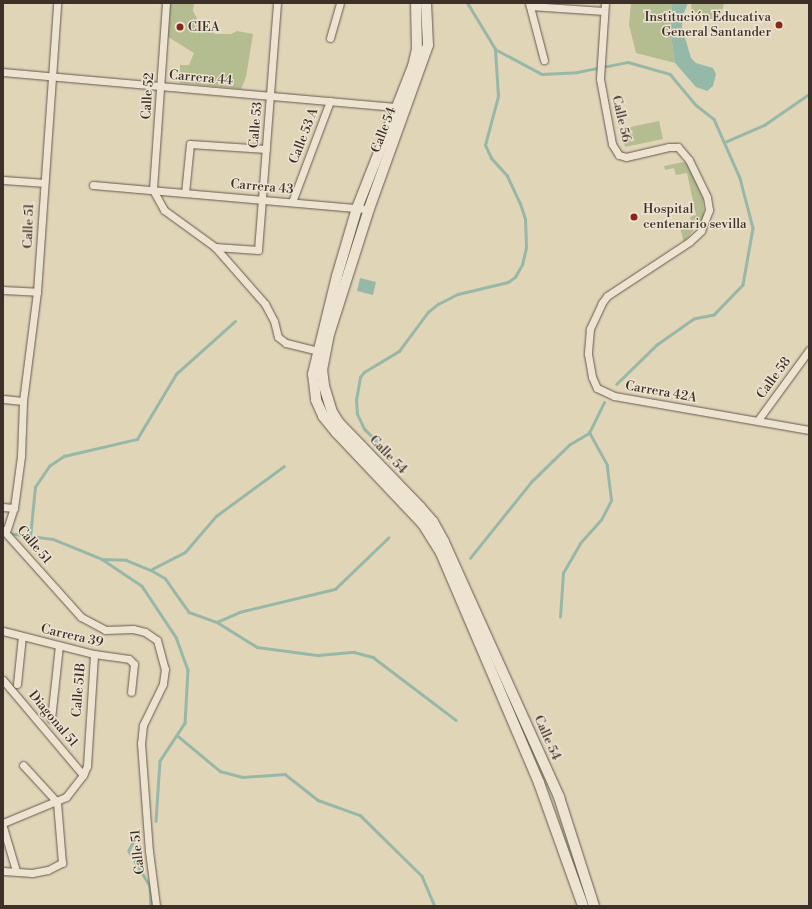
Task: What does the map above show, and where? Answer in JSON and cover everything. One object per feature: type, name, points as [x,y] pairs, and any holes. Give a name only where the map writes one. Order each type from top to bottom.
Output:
[{"type":"main road","name":"Calle 54","points":[[321,351],[357,208],[397,107],[417,49],[416,3]]},
{"type":"main road","name":"Calle 54","points":[[426,3],[428,45],[368,208],[313,374],[316,400],[324,416],[430,525],[441,553],[559,797],[594,906]]},
{"type":"main road","name":"Calle 54","points":[[490,653],[583,906]]},
{"type":"street","name":"Calle 51","points":[[57,3],[42,183],[37,292],[23,401],[20,456],[14,508],[5,531],[81,617],[105,630],[133,629],[145,632],[156,640],[164,669],[162,684],[143,724],[141,743],[149,851],[156,906]]},
{"type":"street","name":"Calle 52","points":[[154,190],[166,3]]},
{"type":"street","name":"Calle 53","points":[[215,247],[258,250],[278,3]]},
{"type":"street","points":[[330,38],[340,3]]},
{"type":"street","name":"Calle 56","points":[[602,303],[606,296],[689,242],[701,231],[709,210],[707,197],[689,160],[678,147],[626,156],[619,155],[612,144],[600,79],[605,3]]},
{"type":"street","points":[[544,60],[530,4],[604,11]]},
{"type":"street","name":"Carrera 44","points":[[3,72],[397,107]]},
{"type":"street","name":"Calle 53 A","points":[[292,202],[330,101]]},
{"type":"street","points":[[185,193],[190,144],[266,149]]},
{"type":"street","points":[[3,180],[42,183]]},
{"type":"street","name":"Carrera 43","points":[[93,185],[368,208]]},
{"type":"street","points":[[154,190],[164,210],[187,224],[215,247],[265,304],[274,321],[278,337],[286,343],[321,351]]},
{"type":"street","points":[[3,290],[37,292]]},
{"type":"street","name":"Carrera 42A","points":[[602,303],[590,330],[588,354],[592,377],[598,388],[614,396],[809,430]]},
{"type":"street","name":"Calle 58","points":[[758,420],[809,350]]},
{"type":"street","points":[[3,399],[23,401]]},
{"type":"street","points":[[3,507],[14,508]]},
{"type":"street","name":"Carrera 39","points":[[3,631],[94,654],[129,659],[134,664],[131,692]]},
{"type":"street","points":[[17,684],[22,636]]},
{"type":"street","points":[[51,719],[59,645]]},
{"type":"street","name":"Calle 51B","points":[[83,775],[87,766],[94,654]]},
{"type":"street","name":"Diagonal 51","points":[[3,680],[83,775]]},
{"type":"street","points":[[4,869],[32,873],[48,870],[62,863],[57,802],[23,765]]},
{"type":"street","points":[[3,823],[66,797],[83,775]]},
{"type":"street","points":[[3,827],[16,871]]},
{"type":"shaded area","points":[[169,3],[194,3],[193,11],[202,28],[211,28],[215,34],[231,34],[237,31],[253,34],[246,77],[241,89],[180,83],[180,65],[189,65],[194,53],[165,35]]},
{"type":"shaded area","points":[[631,3],[672,3],[670,29],[675,63],[636,53],[629,25]]},
{"type":"shaded area","points":[[672,3],[688,3],[683,15],[682,27],[691,58],[696,63],[713,68],[716,74],[713,86],[707,91],[696,87],[675,63],[670,29]]},
{"type":"shaded area","points":[[691,3],[724,3],[721,15],[709,20],[704,18],[702,13],[692,12]]},
{"type":"shaded area","points":[[659,121],[663,139],[625,147],[621,129]]},
{"type":"shaded area","points":[[683,162],[690,165],[703,198],[704,217],[684,242],[680,228],[692,225],[690,217],[696,215],[687,173],[676,175],[674,168],[665,170],[664,166]]},
{"type":"shaded area","points":[[360,278],[376,282],[373,295],[357,291]]},
{"type":"waterway","points":[[391,456],[364,429],[357,414],[356,400],[360,377],[364,372],[399,351],[428,312],[438,304],[458,294],[508,282],[515,277],[522,265],[526,247],[525,219],[520,204],[507,176],[491,158],[485,145],[498,96],[495,49],[467,3]]},
{"type":"waterway","points":[[495,49],[542,74],[577,72],[628,62],[670,74],[696,105],[714,119],[740,178],[753,228],[743,285],[714,315],[694,319],[657,345],[617,384]]},
{"type":"waterway","points":[[725,142],[764,125],[809,94]]},
{"type":"waterway","points":[[30,537],[35,487],[49,466],[64,456],[137,439],[176,374],[235,321]]},
{"type":"waterway","points":[[560,617],[563,573],[580,543],[601,520],[611,500],[607,465],[589,433],[604,402]]},
{"type":"waterway","points":[[470,558],[531,482],[570,444],[589,433]]},
{"type":"waterway","points":[[152,569],[185,552],[216,516],[284,466]]},
{"type":"waterway","points":[[7,533],[53,539],[102,559],[142,586],[176,637],[188,670],[185,723],[160,761],[156,821]]},
{"type":"waterway","points":[[217,622],[239,612],[335,589],[388,538]]},
{"type":"waterway","points":[[102,559],[126,560],[151,570],[165,578],[189,612],[217,622],[257,647],[318,655],[354,652],[373,657],[456,720]]},
{"type":"waterway","points":[[178,736],[220,771],[242,777],[285,774],[318,800],[360,815],[422,876],[435,906]]},
{"type":"waterway","points":[[139,831],[129,851],[150,886],[151,906]]},
{"type":"place","name":"Institución Educativa General Santander","points":[[779,25]]},
{"type":"place","name":"CIEA","points":[[180,27]]},
{"type":"place","name":"Hospital centenario sevilla","points":[[634,217]]}]
